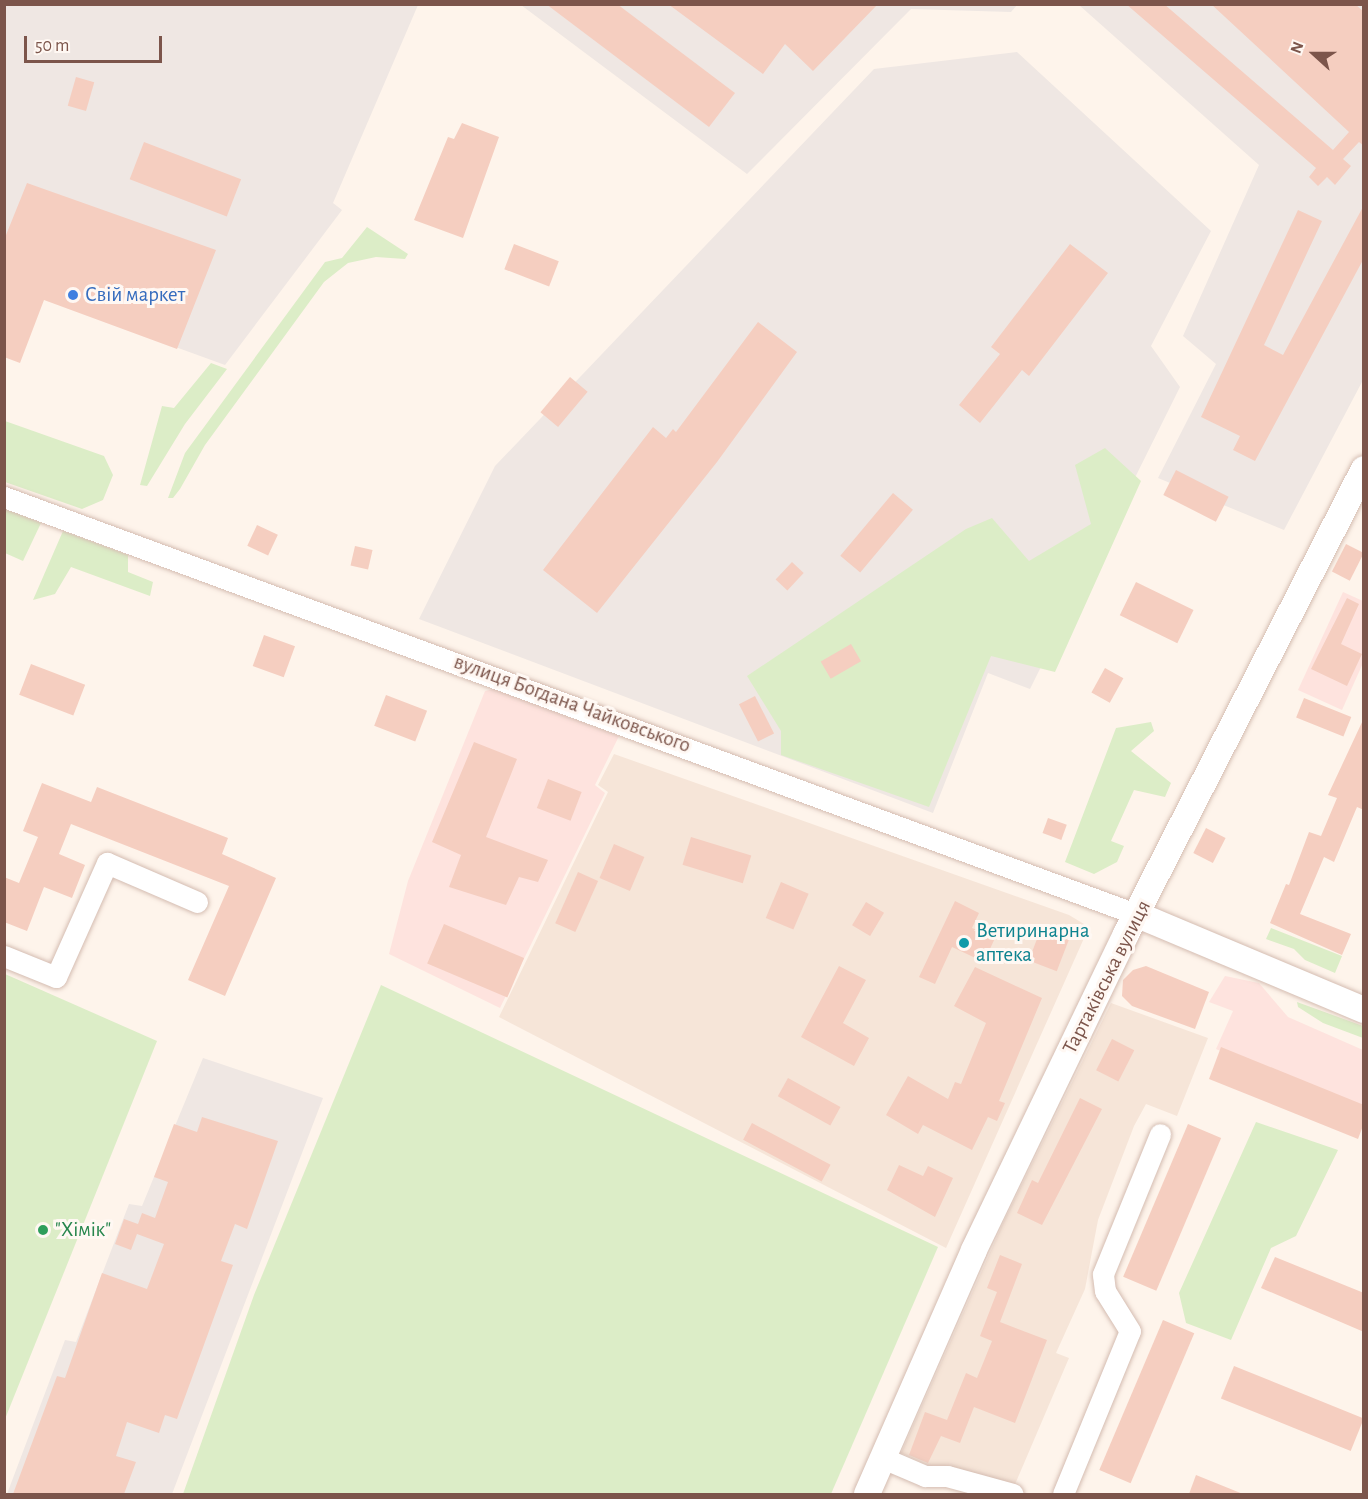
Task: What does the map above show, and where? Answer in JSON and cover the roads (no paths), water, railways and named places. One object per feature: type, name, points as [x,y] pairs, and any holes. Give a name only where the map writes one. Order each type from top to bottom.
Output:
[{"type":"street","name":"Тартаківська вулиця","points":[[867,1494],[974,1250],[1138,915],[1364,469]]},
{"type":"street","name":"вулиця Богдана Чайковського","points":[[4,497],[1138,915]]},
{"type":"street","points":[[4,956],[56,977],[107,862],[197,902]]},
{"type":"street","points":[[1138,915],[1364,1010]]},
{"type":"street","points":[[1063,1494],[1130,1331],[1105,1291],[1103,1274],[1160,1134]]},
{"type":"street","points":[[883,1458],[943,1485],[1013,1494]]},
{"type":"place","name":"Свiй маркет","points":[[73,295]]},
{"type":"place","name":"Ветиринарна аптека","points":[[964,943]]},
{"type":"place","name":"\"Хімік\"","points":[[43,1230]]}]
